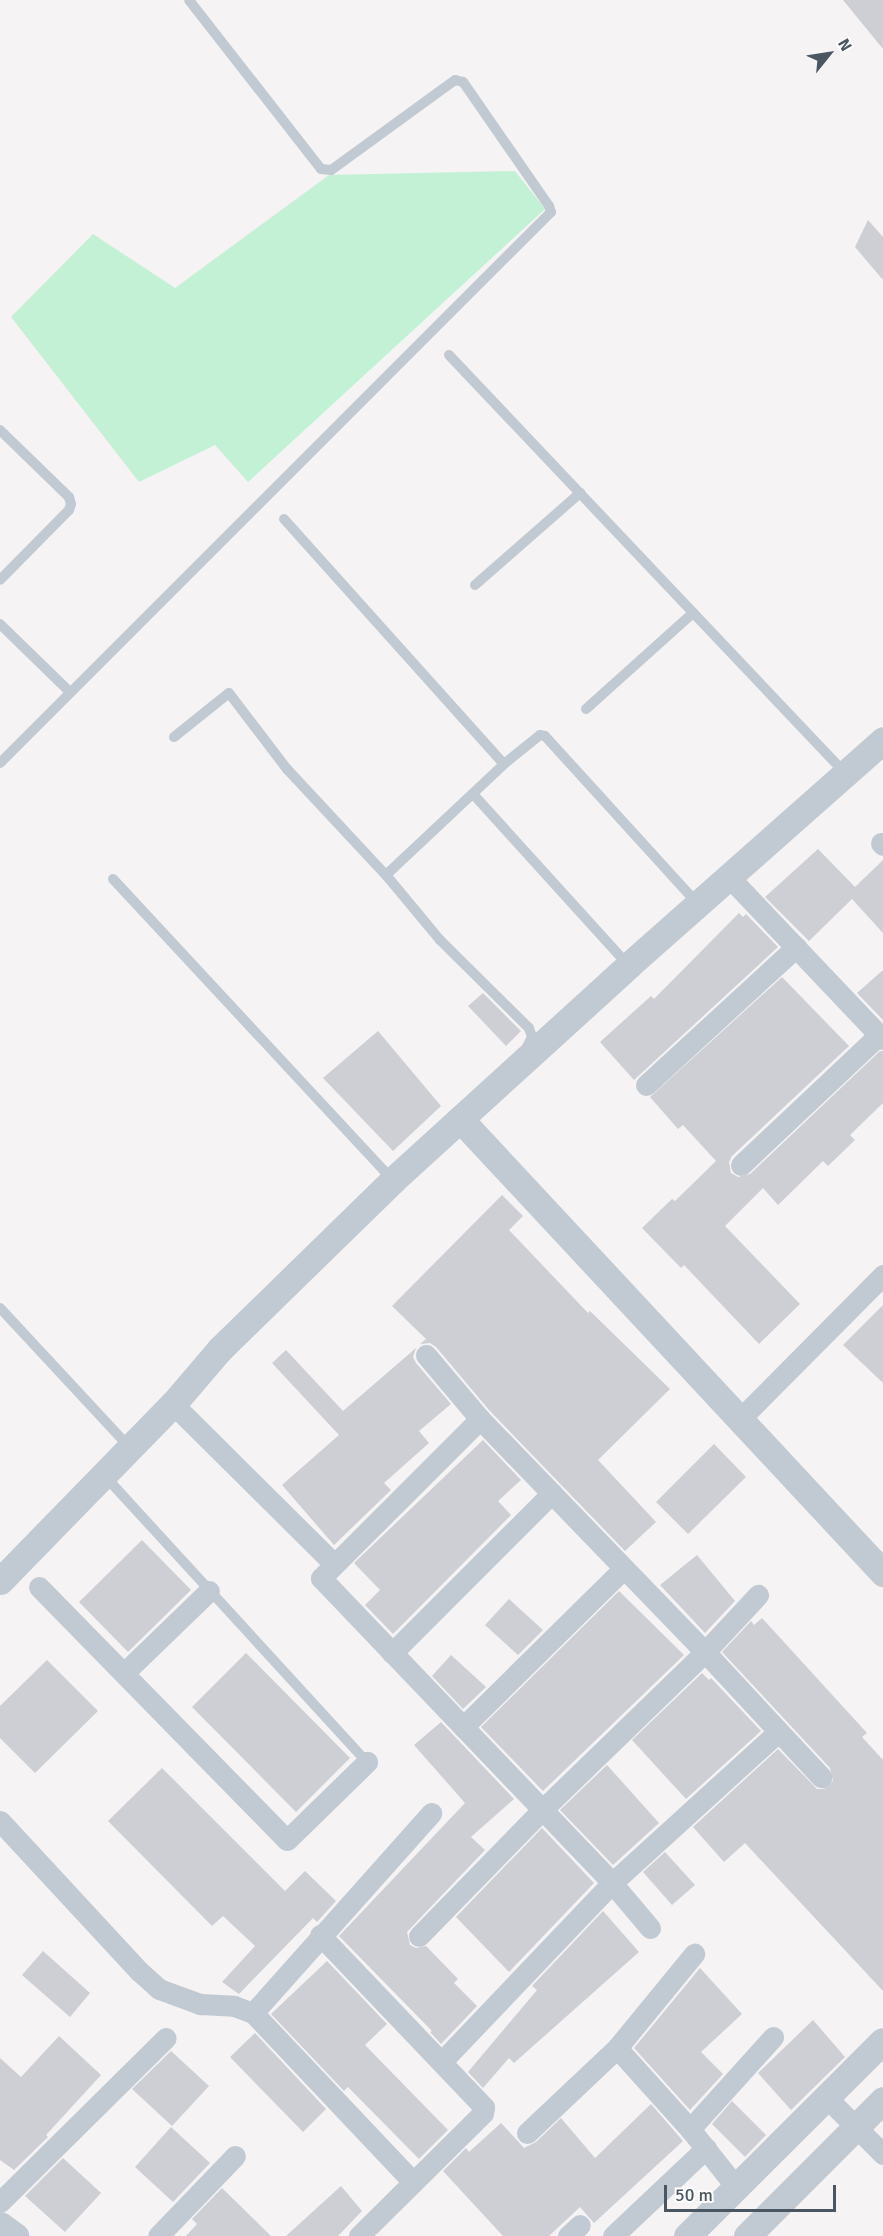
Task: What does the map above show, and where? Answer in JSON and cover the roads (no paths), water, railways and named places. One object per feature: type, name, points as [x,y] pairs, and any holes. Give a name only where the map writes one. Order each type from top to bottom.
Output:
[{"type":"street","points":[[0,1581],[173,1404],[220,1349],[459,1114],[730,878],[883,740]]},
{"type":"street","points":[[730,878],[881,1037],[741,1165]]},
{"type":"street","points":[[646,1085],[796,946]]},
{"type":"street","points":[[459,1114],[883,1573]]},
{"type":"street","points":[[741,1418],[883,1275]]},
{"type":"street","points":[[426,1355],[480,1419],[705,1652],[820,1777]]},
{"type":"street","points":[[173,1404],[333,1563]]},
{"type":"street","points":[[480,1419],[333,1563],[321,1578],[612,1883],[651,1928]]},
{"type":"street","points":[[392,1653],[552,1493]]},
{"type":"street","points":[[464,1727],[623,1569]]},
{"type":"street","points":[[39,1587],[287,1840],[367,1762]]},
{"type":"street","points":[[124,1673],[209,1591]]},
{"type":"street","points":[[419,1936],[542,1810],[705,1652],[759,1595]]},
{"type":"street","points":[[448,2055],[612,1883],[778,1732]]},
{"type":"street","points":[[253,2013],[320,1935],[431,1813]]},
{"type":"street","points":[[0,1821],[139,1971],[159,1989],[200,2004],[234,2006],[253,2013],[413,2182]]},
{"type":"street","points":[[320,1935],[480,2100],[484,2107],[483,2113],[471,2126],[359,2236]]},
{"type":"street","points":[[527,2133],[617,2048],[694,1954]]},
{"type":"street","points":[[690,2130],[773,2037]]},
{"type":"street","points":[[0,2202],[166,2038]]},
{"type":"street","points":[[687,2236],[883,2041]]},
{"type":"street","points":[[617,2048],[739,2185],[771,2212]]},
{"type":"street","points":[[826,2097],[883,2154]]},
{"type":"street","points":[[747,2236],[883,2100]]},
{"type":"street","points":[[612,2236],[706,2148]]},
{"type":"street","points":[[158,2236],[235,2156]]},
{"type":"street","points":[[0,2225],[15,2236]]},
{"type":"lane","points":[[0,762],[551,212],[463,82],[455,80],[331,170],[321,170],[189,0]]},
{"type":"lane","points":[[449,355],[845,774]]},
{"type":"lane","points":[[0,430],[69,497],[71,504],[69,510],[0,580]]},
{"type":"lane","points":[[475,585],[580,493]]},
{"type":"lane","points":[[284,519],[504,764]]},
{"type":"lane","points":[[586,709],[693,613]]},
{"type":"lane","points":[[0,624],[70,692]]},
{"type":"lane","points":[[174,737],[229,693],[287,769],[386,875],[440,940],[529,1028],[532,1037],[527,1047],[459,1114]]},
{"type":"lane","points":[[386,875],[504,764],[536,737],[545,736],[698,904]]},
{"type":"lane","points":[[473,794],[629,965]]},
{"type":"lane","points":[[113,879],[393,1180]]},
{"type":"lane","points":[[0,1308],[129,1447]]},
{"type":"lane","points":[[103,1474],[367,1762]]}]
